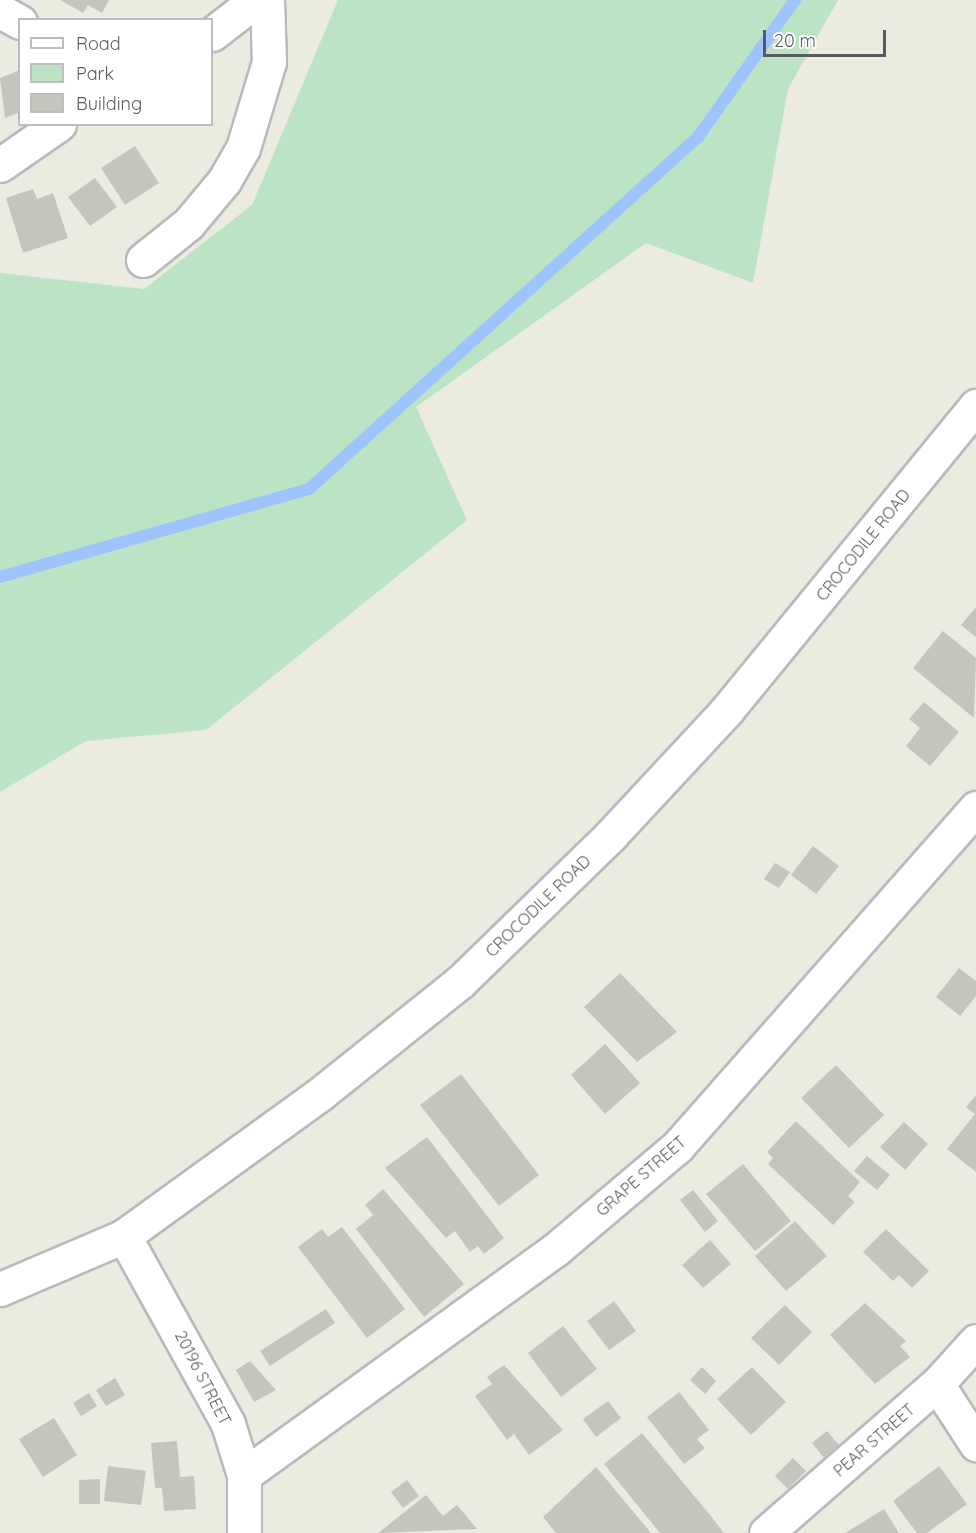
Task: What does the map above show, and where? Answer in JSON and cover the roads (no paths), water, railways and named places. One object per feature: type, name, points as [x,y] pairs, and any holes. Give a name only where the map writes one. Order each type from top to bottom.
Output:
[{"type":"street","points":[[213,33],[256,0]]},
{"type":"street","points":[[143,260],[188,224],[224,181],[243,148],[267,71],[272,28],[267,0]]},
{"type":"street","points":[[0,11],[18,21]]},
{"type":"street","points":[[0,165],[56,126]]},
{"type":"street","name":"CROCODILE ROAD","points":[[0,1289],[124,1236],[320,1094],[460,982],[611,835],[728,710],[976,406]]},
{"type":"street","name":"GRAPE STREET","points":[[244,1475],[555,1250],[677,1147],[976,808]]},
{"type":"street","name":"20196 STREET","points":[[124,1236],[211,1387],[244,1475],[244,1533]]},
{"type":"street","name":"PEAR STREET","points":[[766,1533],[938,1384],[976,1341]]},
{"type":"street","points":[[938,1384],[976,1444]]},
{"type":"waterway","points":[[0,577],[309,489],[698,137],[795,0]]}]
